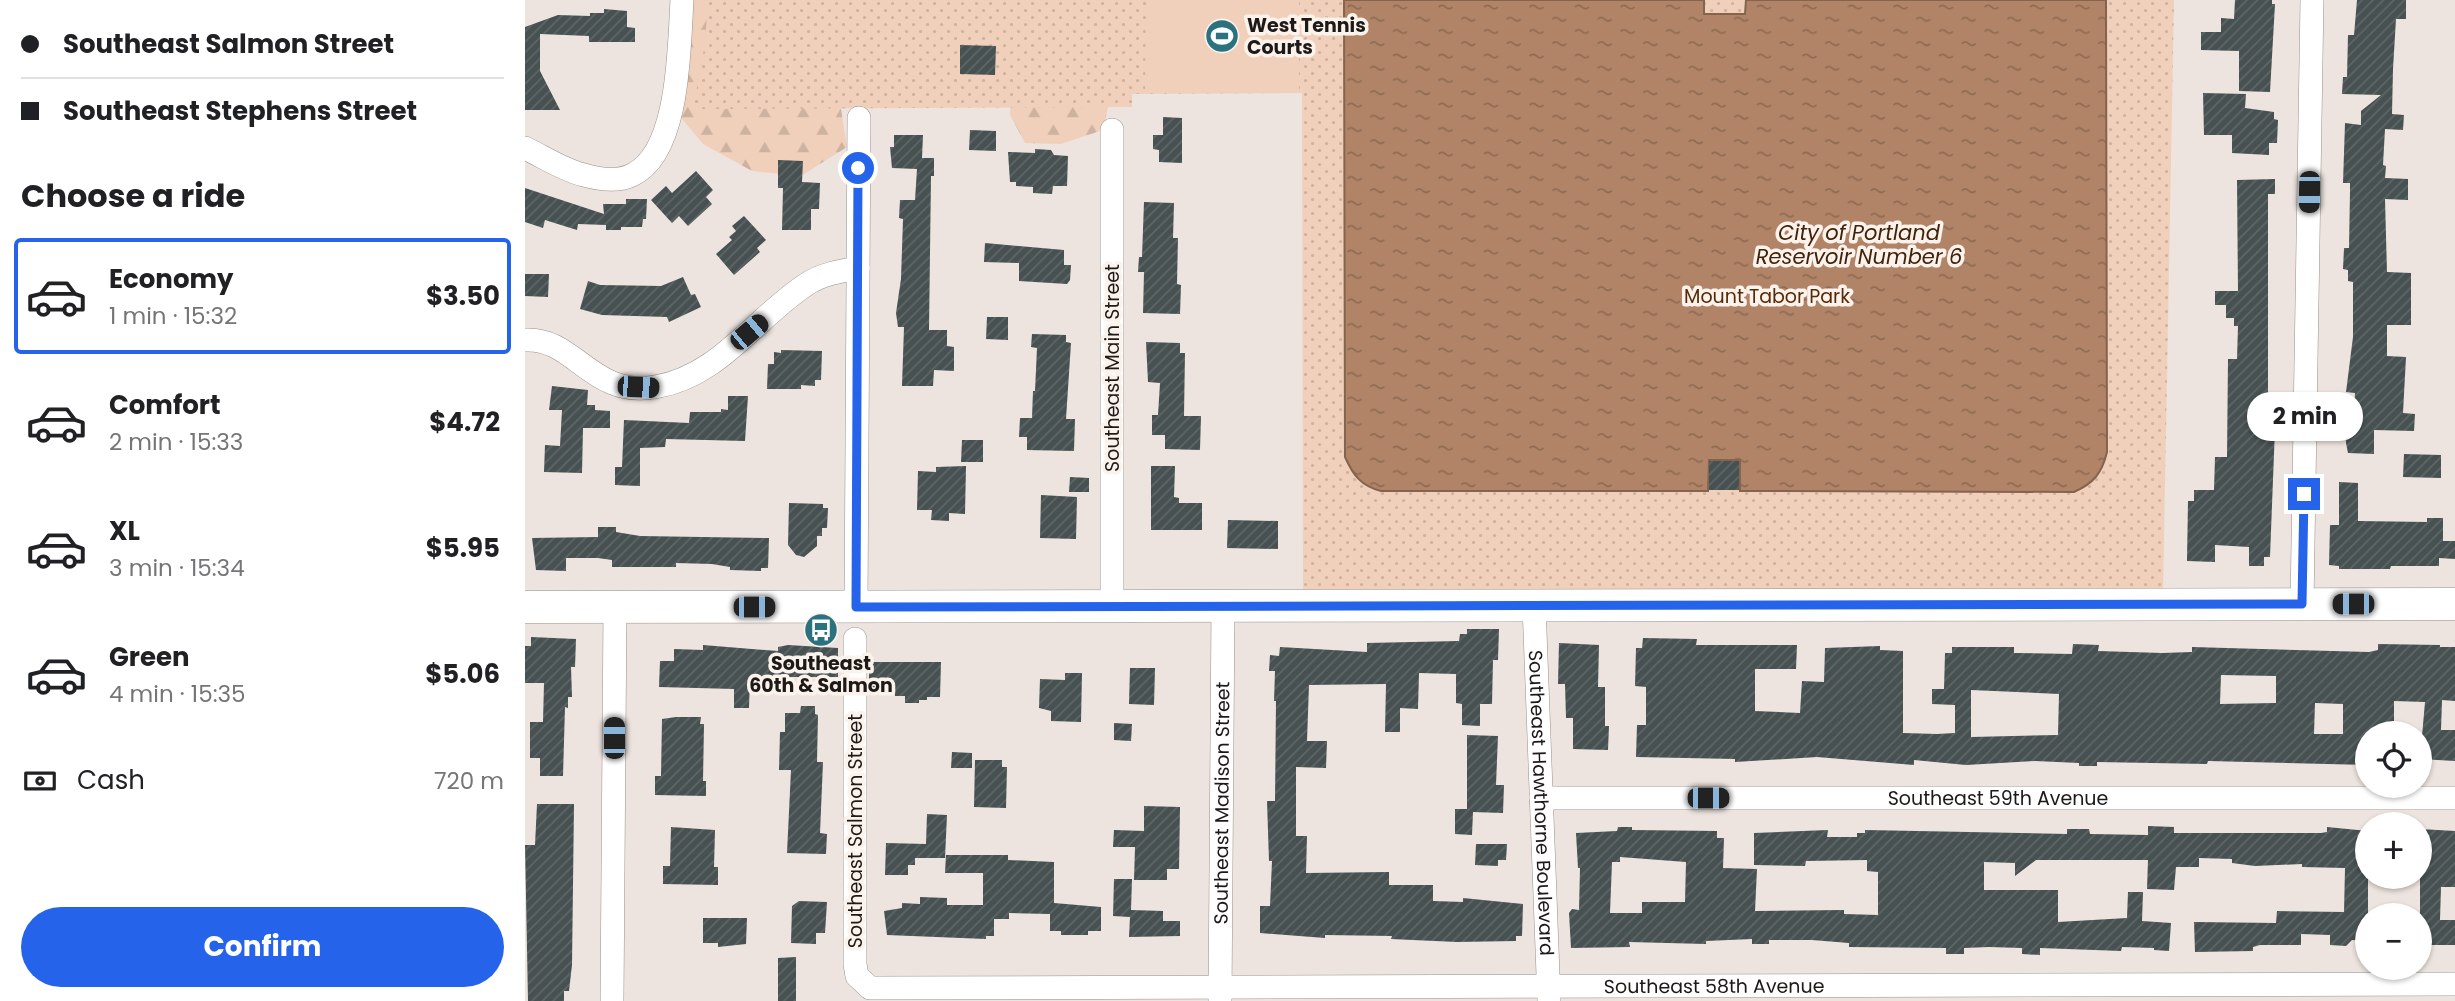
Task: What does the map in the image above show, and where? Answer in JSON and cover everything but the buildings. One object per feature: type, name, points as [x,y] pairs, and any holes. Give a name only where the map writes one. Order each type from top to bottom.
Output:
[{"type":"main road","points":[[525,607],[2455,604]]},
{"type":"street","points":[[525,148],[585,175],[629,177],[646,166],[659,145],[670,117],[682,0]]},
{"type":"street","points":[[2302,604],[2312,0]]},
{"type":"street","points":[[856,607],[859,118]]},
{"type":"street","name":"Southeast Main Street","points":[[1112,130],[1112,606]]},
{"type":"street","points":[[525,340],[547,341],[593,375],[607,382],[652,388],[682,381],[710,364],[808,283],[858,268]]},
{"type":"street","name":"Southeast Hawthorne Boulevard","points":[[1534,605],[1548,993]]},
{"type":"street","name":"Southeast Madison Street","points":[[1220,994],[1223,606]]},
{"type":"street","points":[[612,1001],[615,607]]},
{"type":"street","name":"Southeast Salmon Street","points":[[855,639],[856,971],[870,988],[887,995]]},
{"type":"street","name":"Southeast 59th Avenue","points":[[1541,798],[2455,798]]},
{"type":"street","name":"Southeast 58th Avenue","points":[[887,995],[1548,993],[2455,984]]},
{"type":"green space","points":[[682,0],[862,0],[838,90],[847,147],[801,176],[752,171],[703,144],[673,108],[674,39],[694,13]]},
{"type":"green space","name":"City of Portland Reservoir Number 6","points":[[708,0],[2174,0],[2163,593],[1303,591],[1302,93],[1132,94],[1132,107],[693,109],[705,43]]},
{"type":"green space","name":"West Tennis Courts","points":[[1146,0],[1299,0],[1299,90],[1145,89]]},
{"type":"green space","points":[[1015,18],[1111,93],[1103,130],[1061,144],[1025,143],[1010,115]]},
{"type":"water","name":"City of Portland Reservoir Number 6","points":[[1344,0],[1704,0],[1704,14],[1745,14],[1746,0],[2106,0],[2107,452],[2100,472],[2087,485],[2074,492],[1740,491],[1740,460],[1709,460],[1708,491],[1381,491],[1363,483],[1345,457]]},
{"type":"place","name":"West Tennis Courts","points":[[1222,36]]},
{"type":"place","name":"Southeast 60th & Salmon","points":[[821,630]]},
{"type":"route","points":[[858,168],[856,607],[2302,604],[2304,494]]},
{"type":"park label","name":"Mount Tabor Park","points":[[1767,296]]}]
